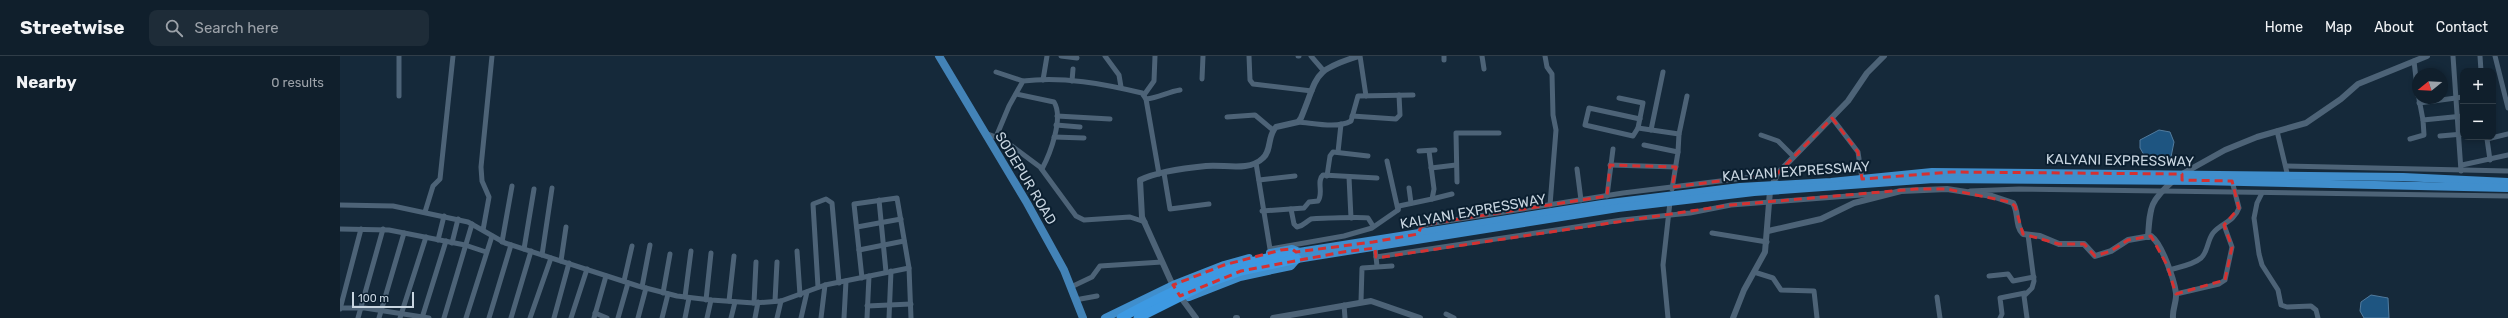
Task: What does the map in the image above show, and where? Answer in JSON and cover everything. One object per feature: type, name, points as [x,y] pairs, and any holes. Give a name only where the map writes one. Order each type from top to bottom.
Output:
[{"type":"highway","name":"KALYANI EXPRESSWAY","points":[[1296,255],[1375,248],[1618,208],[1670,203],[1771,188],[1952,172],[2508,188]]},
{"type":"highway","name":"KALYANI EXPRESSWAY","points":[[1771,188],[1951,178],[2179,178],[2288,176],[2403,177],[2508,182]]},
{"type":"highway","name":"KALYANI EXPRESSWAY","points":[[1296,255],[1561,210],[1670,203]]},
{"type":"highway","name":"KALYANI EXPRESSWAY","points":[[1146,318],[1178,293],[1224,265],[1292,248],[1296,255]]},
{"type":"highway","points":[[1121,318],[1178,293],[1241,271],[1296,255]]},
{"type":"highway","name":"KALYANI EXPRESSWAY","points":[[1105,318],[1178,293]]},
{"type":"highway","points":[[1138,318],[1178,293]]},
{"type":"main road","name":"SODEPUR ROAD","points":[[939,56],[1027,203],[1071,287],[1083,318]]},
{"type":"street","points":[[399,56],[399,96]]},
{"type":"street","points":[[425,212],[433,186],[440,179],[453,56]]},
{"type":"street","points":[[484,230],[489,197],[482,181],[481,167],[492,56]]},
{"type":"street","points":[[1043,80],[1047,56]]},
{"type":"street","points":[[1061,56],[1077,58]]},
{"type":"street","points":[[1105,56],[1119,75],[1121,87]]},
{"type":"street","points":[[1155,56],[1154,80],[1145,97],[1170,209],[1209,204]]},
{"type":"street","points":[[1202,79],[1203,56]]},
{"type":"street","points":[[1249,56],[1250,80],[1253,84],[1312,91]]},
{"type":"street","points":[[1311,56],[1323,70]]},
{"type":"street","points":[[1298,122],[1323,70],[1343,58],[1359,56],[1366,96]]},
{"type":"street","points":[[1482,56],[1484,69]]},
{"type":"street","points":[[1545,56],[1547,67],[1552,74],[1552,115],[1556,130],[1550,205]]},
{"type":"street","points":[[1733,318],[1765,252],[1771,188],[1777,174],[1793,156],[1848,102],[1867,73],[1884,56]]},
{"type":"street","points":[[2148,237],[2149,215],[2154,199],[2179,178],[2226,150],[2277,131],[2306,123],[2341,99],[2358,84],[2427,56]]},
{"type":"street","points":[[2423,120],[2460,117],[2454,98],[2453,56]]},
{"type":"street","points":[[2480,56],[2481,68]]},
{"type":"street","points":[[2495,56],[2508,108]]},
{"type":"street","points":[[2414,61],[2415,68]]},
{"type":"street","points":[[1072,81],[1073,68]]},
{"type":"street","points":[[996,72],[1023,81],[1072,81],[1121,87],[1145,97],[1156,98],[1180,90]]},
{"type":"street","points":[[1651,130],[1663,72]]},
{"type":"street","points":[[996,137],[1023,81]]},
{"type":"street","points":[[1016,94],[1054,102],[1057,116],[1054,137],[1051,152],[1042,169]]},
{"type":"street","points":[[1352,116],[1396,119],[1400,115],[1399,95]]},
{"type":"street","points":[[1196,318],[1178,293],[1144,222],[1139,182],[1162,174],[1207,166],[1249,166],[1256,163],[1267,153],[1273,130],[1276,127],[1298,122],[1341,124],[1350,121],[1358,96],[1413,95]]},
{"type":"street","points":[[1668,318],[1663,264],[1670,203],[1687,96]]},
{"type":"street","points":[[2448,98],[2460,97]]},
{"type":"street","points":[[1619,98],[1643,103],[1640,119],[1638,128],[1632,136],[1585,125],[1589,108],[1640,119]]},
{"type":"street","points":[[2410,139],[2424,135],[2420,104]]},
{"type":"street","points":[[1227,117],[1254,115],[1273,130]]},
{"type":"street","points":[[1057,116],[1110,119]]},
{"type":"street","points":[[1832,118],[1858,152],[1862,179]]},
{"type":"street","points":[[1338,152],[1341,124]]},
{"type":"street","points":[[1056,125],[1080,127]]},
{"type":"street","points":[[1638,128],[1680,134]]},
{"type":"street","points":[[2277,131],[2288,176]]},
{"type":"street","points":[[984,133],[1004,140],[1042,169],[1073,214],[1079,218],[1084,220],[1130,217],[1144,222]]},
{"type":"street","points":[[1457,182],[1456,134],[1499,133]]},
{"type":"street","points":[[2440,136],[2460,134]]},
{"type":"street","points":[[2496,136],[2508,134]]},
{"type":"street","points":[[1762,135],[1778,140],[1793,156]]},
{"type":"street","points":[[1054,137],[1084,138]]},
{"type":"street","points":[[2461,140],[2461,171]]},
{"type":"street","points":[[2487,140],[2490,160]]},
{"type":"street","points":[[1644,146],[1678,152]]},
{"type":"street","points":[[1608,196],[1610,165],[1613,149]]},
{"type":"street","points":[[1429,150],[1430,168],[1434,189],[1432,199]]},
{"type":"street","points":[[1419,151],[1435,150]]},
{"type":"street","points":[[1327,176],[1330,156],[1333,152],[1368,156]]},
{"type":"street","points":[[2462,165],[2508,155]]},
{"type":"street","points":[[1387,161],[1398,210]]},
{"type":"street","points":[[1256,163],[1262,211],[1270,249],[1344,236],[1373,226],[1398,210],[1400,206],[1452,194]]},
{"type":"street","points":[[1430,168],[1456,165]]},
{"type":"street","points":[[1610,165],[1676,167]]},
{"type":"street","points":[[2286,166],[2508,171]]},
{"type":"street","points":[[1578,169],[1581,200]]},
{"type":"street","points":[[1376,257],[1670,203],[1777,174]]},
{"type":"street","points":[[1259,180],[1296,176]]},
{"type":"street","points":[[1262,211],[1304,208],[1309,202],[1318,201],[1321,196],[1321,176],[1377,178]]},
{"type":"street","points":[[1349,177],[1350,218]]},
{"type":"street","points":[[2169,270],[2200,259],[2205,254],[2212,234],[2230,222],[2240,208],[2232,181]]},
{"type":"street","points":[[502,242],[512,186]]},
{"type":"street","points":[[542,255],[552,188]]},
{"type":"street","points":[[1408,188],[1411,203]]},
{"type":"street","points":[[524,249],[534,189]]},
{"type":"street","points":[[1418,234],[1421,227],[1428,224],[1608,196],[1670,203],[1690,213],[1731,205],[1890,193],[1916,189],[1965,192],[2012,189],[2508,196]]},
{"type":"street","points":[[1965,192],[2012,203],[2021,232],[2028,235],[2040,236],[2058,244],[2084,244],[2096,256],[2111,251],[2128,240],[2148,237],[2156,240],[2169,270],[2176,294],[2173,318]]},
{"type":"street","points":[[1768,231],[1821,220],[1854,203],[1890,193]]},
{"type":"street","points":[[2262,193],[2257,203],[2254,218],[2262,265],[2278,290],[2281,305],[2287,307],[2311,306],[2316,310],[2318,318]]},
{"type":"street","points":[[862,278],[854,204],[897,198],[909,268],[911,318]]},
{"type":"street","points":[[818,287],[813,204],[816,201],[826,199],[832,203],[839,282]]},
{"type":"street","points":[[879,200],[888,272],[890,304],[889,318]]},
{"type":"street","points":[[340,205],[393,206],[458,219],[484,230],[502,242],[644,288],[687,298],[756,303],[778,301],[825,285],[909,268]]},
{"type":"street","points":[[1291,208],[1294,224],[1297,227],[1304,226],[1312,219],[1350,218],[1368,218],[1373,226]]},
{"type":"street","points":[[438,240],[444,216]]},
{"type":"street","points":[[452,242],[458,219]]},
{"type":"street","points":[[857,227],[901,219]]},
{"type":"street","points":[[444,318],[472,224]]},
{"type":"street","points":[[2176,294],[2219,284],[2225,280],[2232,247],[2224,225]]},
{"type":"street","points":[[561,261],[566,227]]},
{"type":"street","points":[[340,229],[384,229],[404,232],[465,245],[486,252]]},
{"type":"street","points":[[361,229],[340,309],[360,308],[381,310],[401,316],[429,318]]},
{"type":"street","points":[[358,318],[384,229]]},
{"type":"street","points":[[379,318],[404,232]]},
{"type":"street","points":[[1712,233],[1767,242]]},
{"type":"street","points":[[2000,318],[2002,314],[2000,298],[2025,293],[2032,288],[2034,277],[2028,235]]},
{"type":"street","points":[[466,318],[492,236]]},
{"type":"street","points":[[401,316],[426,237]]},
{"type":"street","points":[[423,318],[446,241]]},
{"type":"street","points":[[859,250],[904,241]]},
{"type":"street","points":[[489,318],[511,245]]},
{"type":"street","points":[[638,318],[650,245]]},
{"type":"street","points":[[618,318],[632,246]]},
{"type":"street","points":[[1375,248],[1377,266]]},
{"type":"street","points":[[511,318],[531,251]]},
{"type":"street","points":[[797,251],[800,294]]},
{"type":"street","points":[[685,318],[691,252]]},
{"type":"street","points":[[707,318],[711,253]]},
{"type":"street","points":[[662,318],[670,254]]},
{"type":"street","points":[[729,301],[734,256]]},
{"type":"street","points":[[530,318],[551,258]]},
{"type":"street","points":[[755,318],[756,262]]},
{"type":"street","points":[[777,262],[777,318]]},
{"type":"street","points":[[1071,287],[1092,277],[1100,266],[1162,262]]},
{"type":"street","points":[[554,318],[569,264]]},
{"type":"street","points":[[1361,301],[1361,269],[1377,266],[1392,266]]},
{"type":"street","points":[[571,318],[587,269]]},
{"type":"street","points":[[1754,272],[1773,278],[1781,290],[1814,291],[1817,318]]},
{"type":"street","points":[[1989,276],[2006,273],[2013,281],[2034,277]]},
{"type":"street","points":[[606,276],[595,316],[607,318]]},
{"type":"street","points":[[867,318],[869,276]]},
{"type":"street","points":[[844,318],[846,281]]},
{"type":"street","points":[[821,318],[825,285]]},
{"type":"street","points":[[801,318],[806,292]]},
{"type":"street","points":[[2025,293],[2027,318]]},
{"type":"street","points":[[1076,300],[1098,296]]},
{"type":"street","points":[[1936,297],[1940,318]]},
{"type":"street","points":[[1273,318],[1361,301],[1376,302],[1420,318]]},
{"type":"street","points":[[731,318],[735,302]]},
{"type":"street","points":[[867,306],[910,304]]},
{"type":"street","points":[[1344,305],[1344,318]]},
{"type":"street","points":[[1446,314],[1454,318]]},
{"type":"highlighted area","points":[[1832,118],[1858,152],[1862,179],[1952,172],[2182,174],[2182,180],[2232,181],[2239,208],[2224,225],[2232,247],[2225,280],[2176,294],[2167,265],[2151,236],[2128,240],[2111,251],[2095,256],[2084,244],[2059,244],[2023,234],[2015,206],[2010,202],[1947,189],[1916,189],[1731,205],[1383,257],[1376,257],[1375,248],[1343,252],[1241,271],[1180,296],[1173,285],[1224,265],[1281,250],[1292,249],[1296,252],[1373,242],[1418,234],[1421,227],[1428,224],[1607,196],[1610,165],[1676,167],[1672,187],[1777,174]]},
{"type":"water","points":[[2159,130],[2170,132],[2174,142],[2171,157],[2157,162],[2147,160],[2140,148],[2140,140]]},
{"type":"water","points":[[2371,295],[2388,298],[2389,318],[2364,318],[2360,311],[2361,302]]}]
